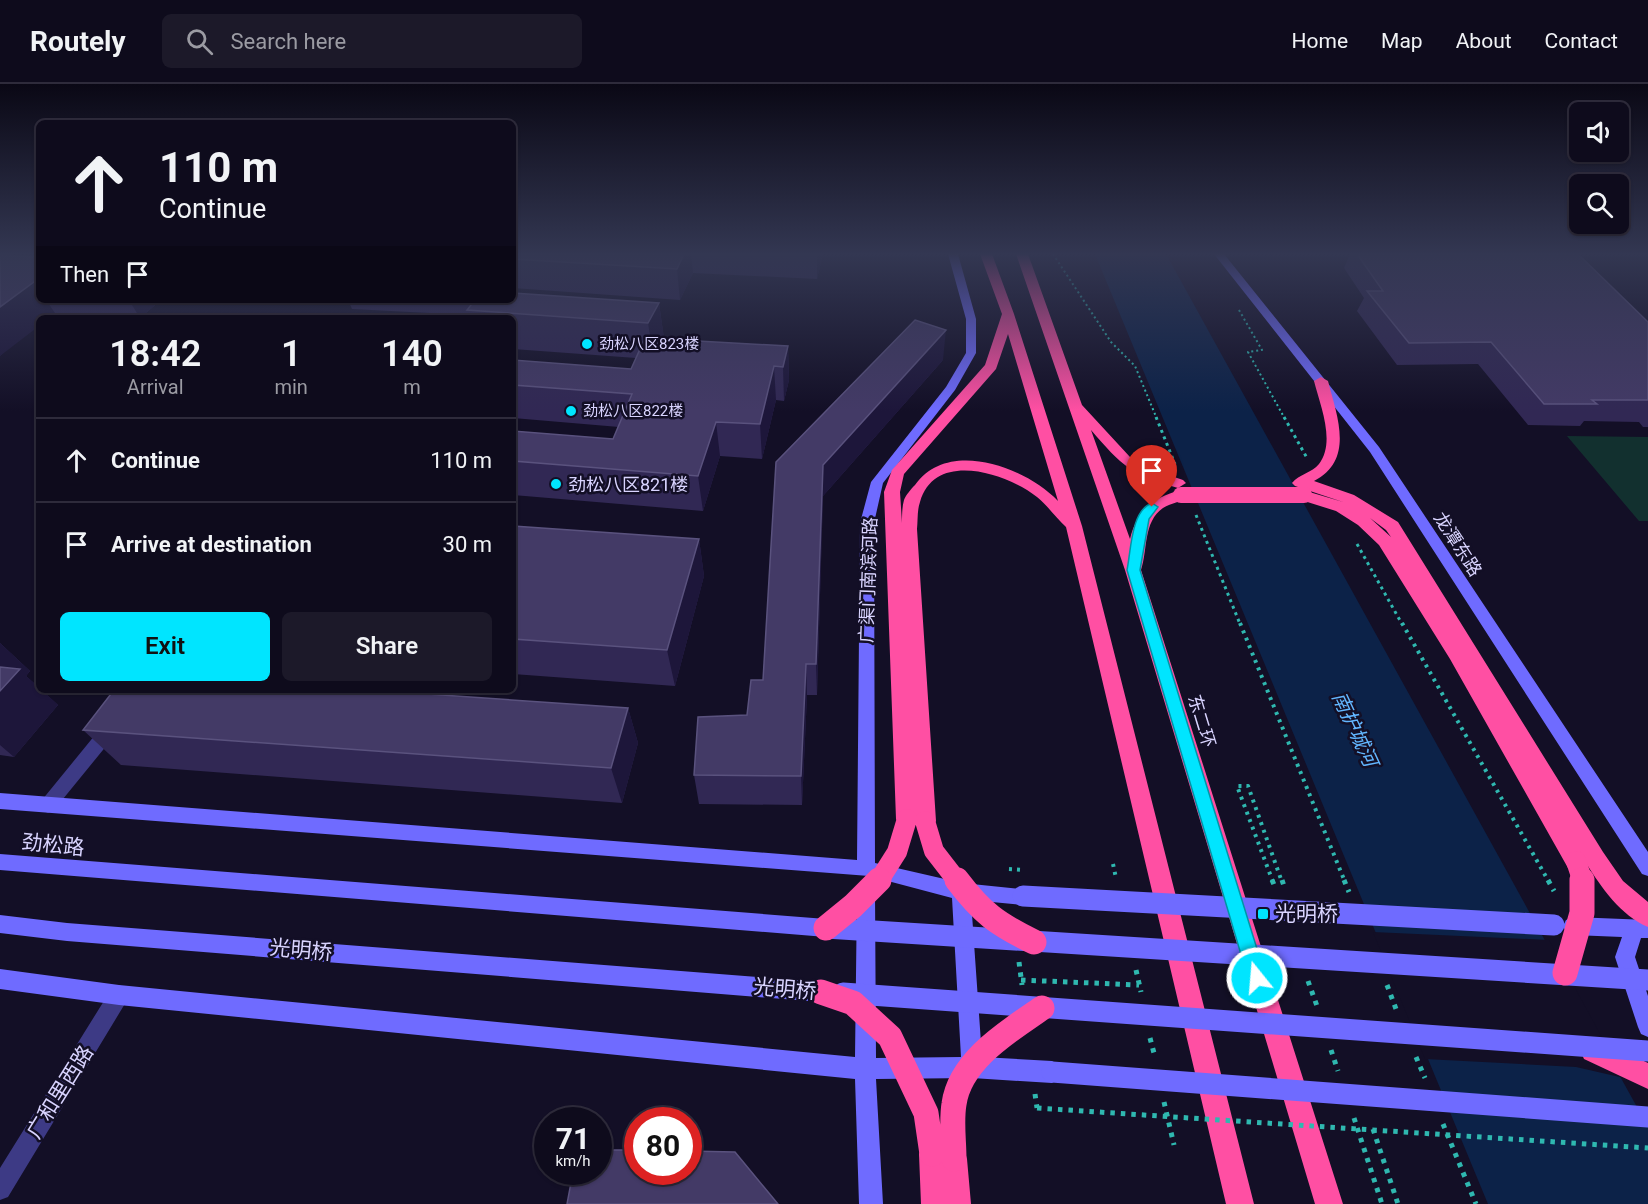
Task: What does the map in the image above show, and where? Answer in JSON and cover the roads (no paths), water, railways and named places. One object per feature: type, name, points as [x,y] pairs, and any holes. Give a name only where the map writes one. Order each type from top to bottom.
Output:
[{"type":"highway","points":[[1005,306],[1074,526],[1240,1204]]},
{"type":"highway","name":"东二环","points":[[1040,306],[1134,570],[1236,910],[1329,1204]]},
{"type":"highway","points":[[1008,314],[991,366],[897,473],[891,492],[905,735],[916,820],[934,851],[972,900],[999,925],[1034,942]]},
{"type":"highway","points":[[1302,489],[1331,458],[1333,428],[1321,381]]},
{"type":"highway","points":[[1075,404],[1125,460],[1179,489],[1302,489],[1342,507],[1364,521],[1385,541],[1585,860],[1615,888],[1644,924]]},
{"type":"highway","points":[[825,928],[851,910],[878,881],[901,850],[916,820],[909,529],[912,500],[926,480],[943,468],[977,465],[1014,476],[1043,494],[1074,526]]},
{"type":"highway","points":[[1134,570],[1143,518],[1152,507],[1179,489]]},
{"type":"highway","points":[[1565,973],[1582,913],[1585,860]]},
{"type":"highway","points":[[821,992],[853,1003],[890,1037],[926,1113],[943,1156],[957,1204]]},
{"type":"highway","points":[[935,1204],[954,1100],[963,1078],[996,1040],[1042,1008]]},
{"type":"highway","points":[[1586,1047],[1648,1076]]},
{"type":"street","name":"广渠门南滨河路","points":[[865,1069],[867,523],[877,482],[951,388],[971,353],[971,319],[967,306]]},
{"type":"street","name":"龙潭东路","points":[[1261,306],[1376,450],[1648,868]]},
{"type":"street","points":[[48,805],[120,717]]},
{"type":"street","points":[[0,801],[866,869],[962,891],[1023,896],[1554,925],[1644,924]]},
{"type":"street","name":"劲松路","points":[[0,862],[102,872],[825,928]]},
{"type":"street","points":[[962,891],[972,1067]]},
{"type":"street","name":"光明桥","points":[[0,924],[67,932],[821,992],[1648,1051]]},
{"type":"street","points":[[1644,924],[1625,957],[1648,1027]]},
{"type":"street","points":[[825,928],[1648,980]]},
{"type":"street","points":[[0,979],[119,995],[865,1069],[972,1067],[1648,1116]]},
{"type":"street","name":"广和里西路","points":[[0,1189],[119,995]]},
{"type":"street","points":[[865,1069],[871,1204]]},
{"type":"water","name":"南护城河","points":[[1117,306],[1195,306],[1648,1127],[1648,1204],[1488,1204]]},
{"type":"place","name":"劲松八区823楼","points":[[587,344]]},
{"type":"place","name":"劲松八区822楼","points":[[571,411]]},
{"type":"place","name":"劲松八区821楼","points":[[556,484]]},
{"type":"place","name":"光明桥","points":[[1263,914]]}]
